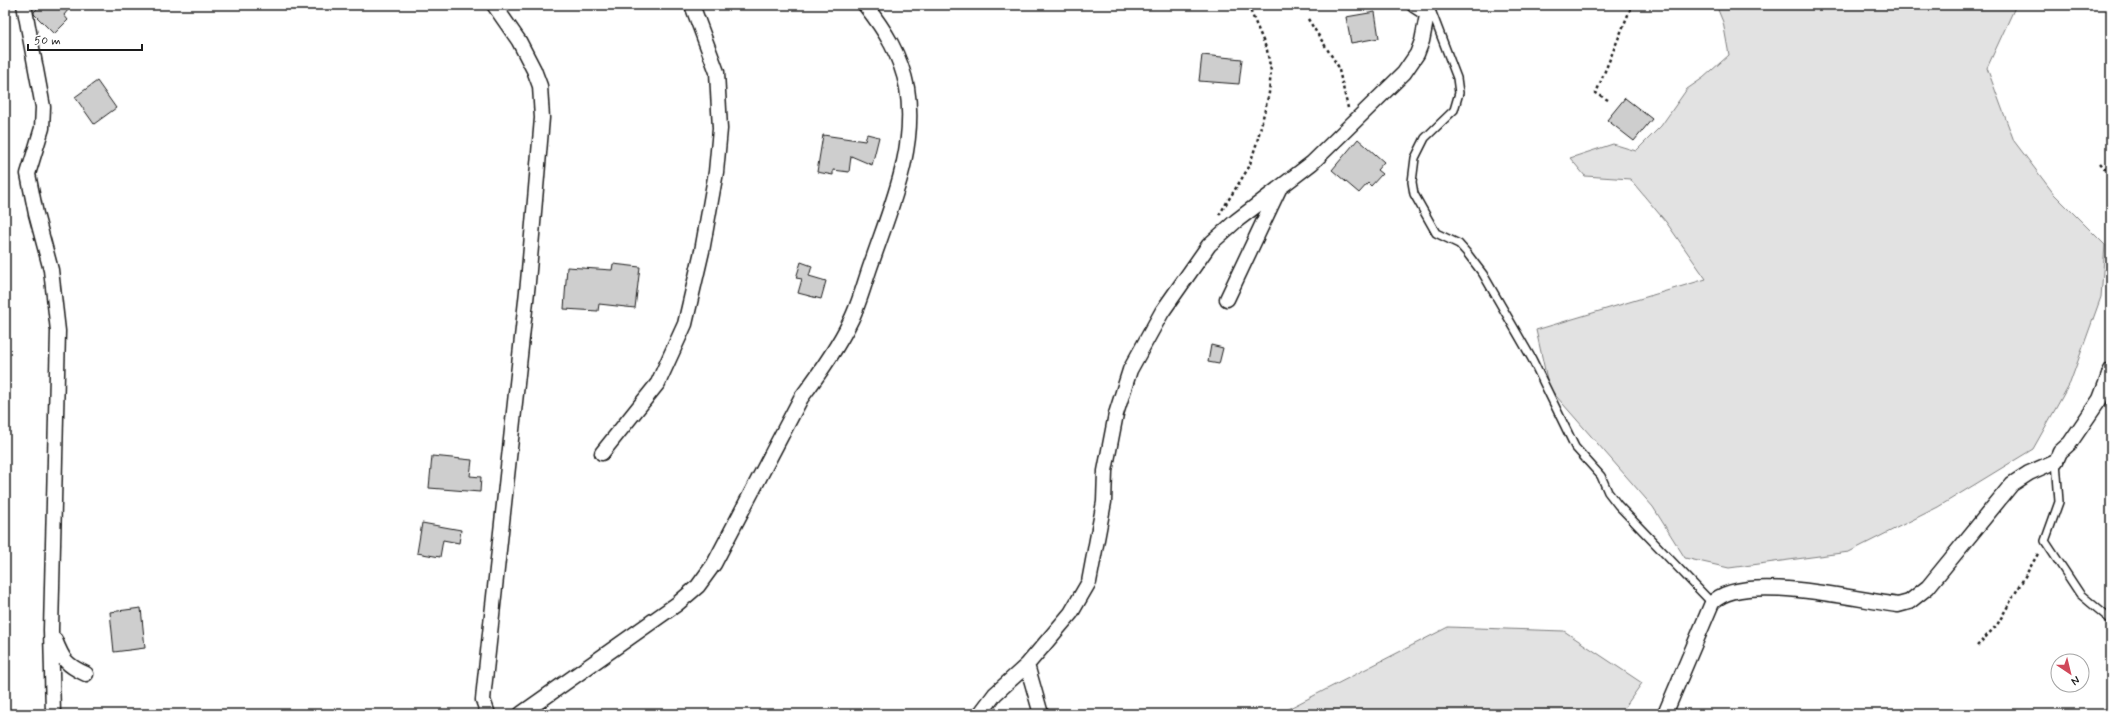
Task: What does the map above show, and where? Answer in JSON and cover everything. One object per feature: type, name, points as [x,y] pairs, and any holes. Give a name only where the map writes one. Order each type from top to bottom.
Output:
[{"type":"street","points":[[24,5],[43,107],[42,128],[28,174],[36,214],[51,270],[58,331],[52,630],[54,714]]},
{"type":"street","points":[[488,714],[483,700],[528,282],[542,107],[540,86],[534,70],[519,41],[494,5]]},
{"type":"street","points":[[602,453],[658,383],[685,324],[702,251],[716,172],[720,129],[717,72],[692,5]]},
{"type":"street","points":[[521,714],[677,604],[698,586],[722,552],[801,398],[815,379],[851,321],[899,185],[907,151],[908,110],[903,74],[885,31],[865,5]]},
{"type":"street","points":[[980,714],[995,694],[1027,665],[1071,613],[1089,582],[1104,502],[1105,471],[1109,442],[1126,380],[1134,361],[1151,335],[1162,312],[1209,244],[1236,221],[1312,163],[1397,81],[1412,62],[1422,41],[1429,8],[1414,5]]},
{"type":"street","points":[[1227,299],[1280,187]]},
{"type":"street","points":[[1665,714],[1712,603],[1718,596],[1735,590],[1760,587],[1808,591],[1898,605],[1909,602],[1928,587],[2012,484],[2029,472],[2056,461],[2060,452],[2070,443],[2100,398],[2111,370]]},
{"type":"street","points":[[52,630],[62,656],[69,667],[86,674]]},
{"type":"street","points":[[1027,665],[1041,714]]},
{"type":"lane","points":[[1429,8],[1457,78],[1459,92],[1454,110],[1426,138],[1415,158],[1412,182],[1414,194],[1422,211],[1436,233],[1459,244],[1468,253],[1483,274],[1532,359],[1575,447],[1601,476],[1608,492],[1618,505],[1712,603]]},
{"type":"lane","points":[[2056,461],[2059,502],[2045,541],[2080,594],[2111,620]]},
{"type":"path","points":[[1218,217],[1249,166],[1257,142],[1269,93],[1271,70],[1267,50],[1248,5]]},
{"type":"path","points":[[1608,100],[1596,93],[1632,5]]},
{"type":"path","points":[[1308,19],[1338,66],[1352,124]]},
{"type":"path","points":[[2100,163],[2111,176]]},
{"type":"path","points":[[1977,646],[1997,625],[2045,541]]},
{"type":"shaded area","points":[[1716,5],[2016,5],[1987,68],[2014,141],[2054,194],[2105,245],[2101,297],[2070,383],[2033,449],[1938,507],[1849,552],[1729,568],[1685,558],[1653,507],[1549,388],[1536,330],[1706,279],[1666,222],[1630,179],[1585,176],[1570,158],[1613,144],[1636,151],[1661,126],[1687,89],[1703,78],[1729,55],[1723,22]]},
{"type":"shaded area","points":[[1448,627],[1564,631],[1642,683],[1620,714],[1278,714]]},
{"type":"building","points":[[41,5],[72,5],[64,15],[68,20],[54,34],[34,14],[34,12]]},
{"type":"building","points":[[1375,12],[1379,38],[1351,43],[1346,17]]},
{"type":"building","points":[[1202,55],[1242,59],[1239,84],[1199,81]]},
{"type":"building","points":[[97,81],[116,108],[94,124],[75,97]]},
{"type":"building","points":[[1625,98],[1652,119],[1634,141],[1607,120]]},
{"type":"building","points":[[867,134],[879,137],[872,165],[851,156],[849,172],[833,170],[833,175],[817,172],[823,135],[865,141]]},
{"type":"building","points":[[1358,139],[1384,162],[1377,170],[1382,174],[1371,186],[1368,183],[1359,193],[1332,170]]},
{"type":"building","points":[[801,262],[812,266],[809,276],[826,281],[821,299],[798,293],[802,279],[796,278]]},
{"type":"building","points":[[613,264],[640,267],[635,308],[599,304],[598,311],[564,309],[567,267],[612,270]]},
{"type":"building","points":[[1211,345],[1223,348],[1219,364],[1208,362]]},
{"type":"building","points":[[432,456],[472,460],[470,476],[481,477],[480,492],[429,488]]},
{"type":"building","points":[[422,523],[461,530],[459,543],[443,540],[440,557],[417,553]]},
{"type":"building","points":[[141,608],[145,648],[114,652],[110,612]]}]
